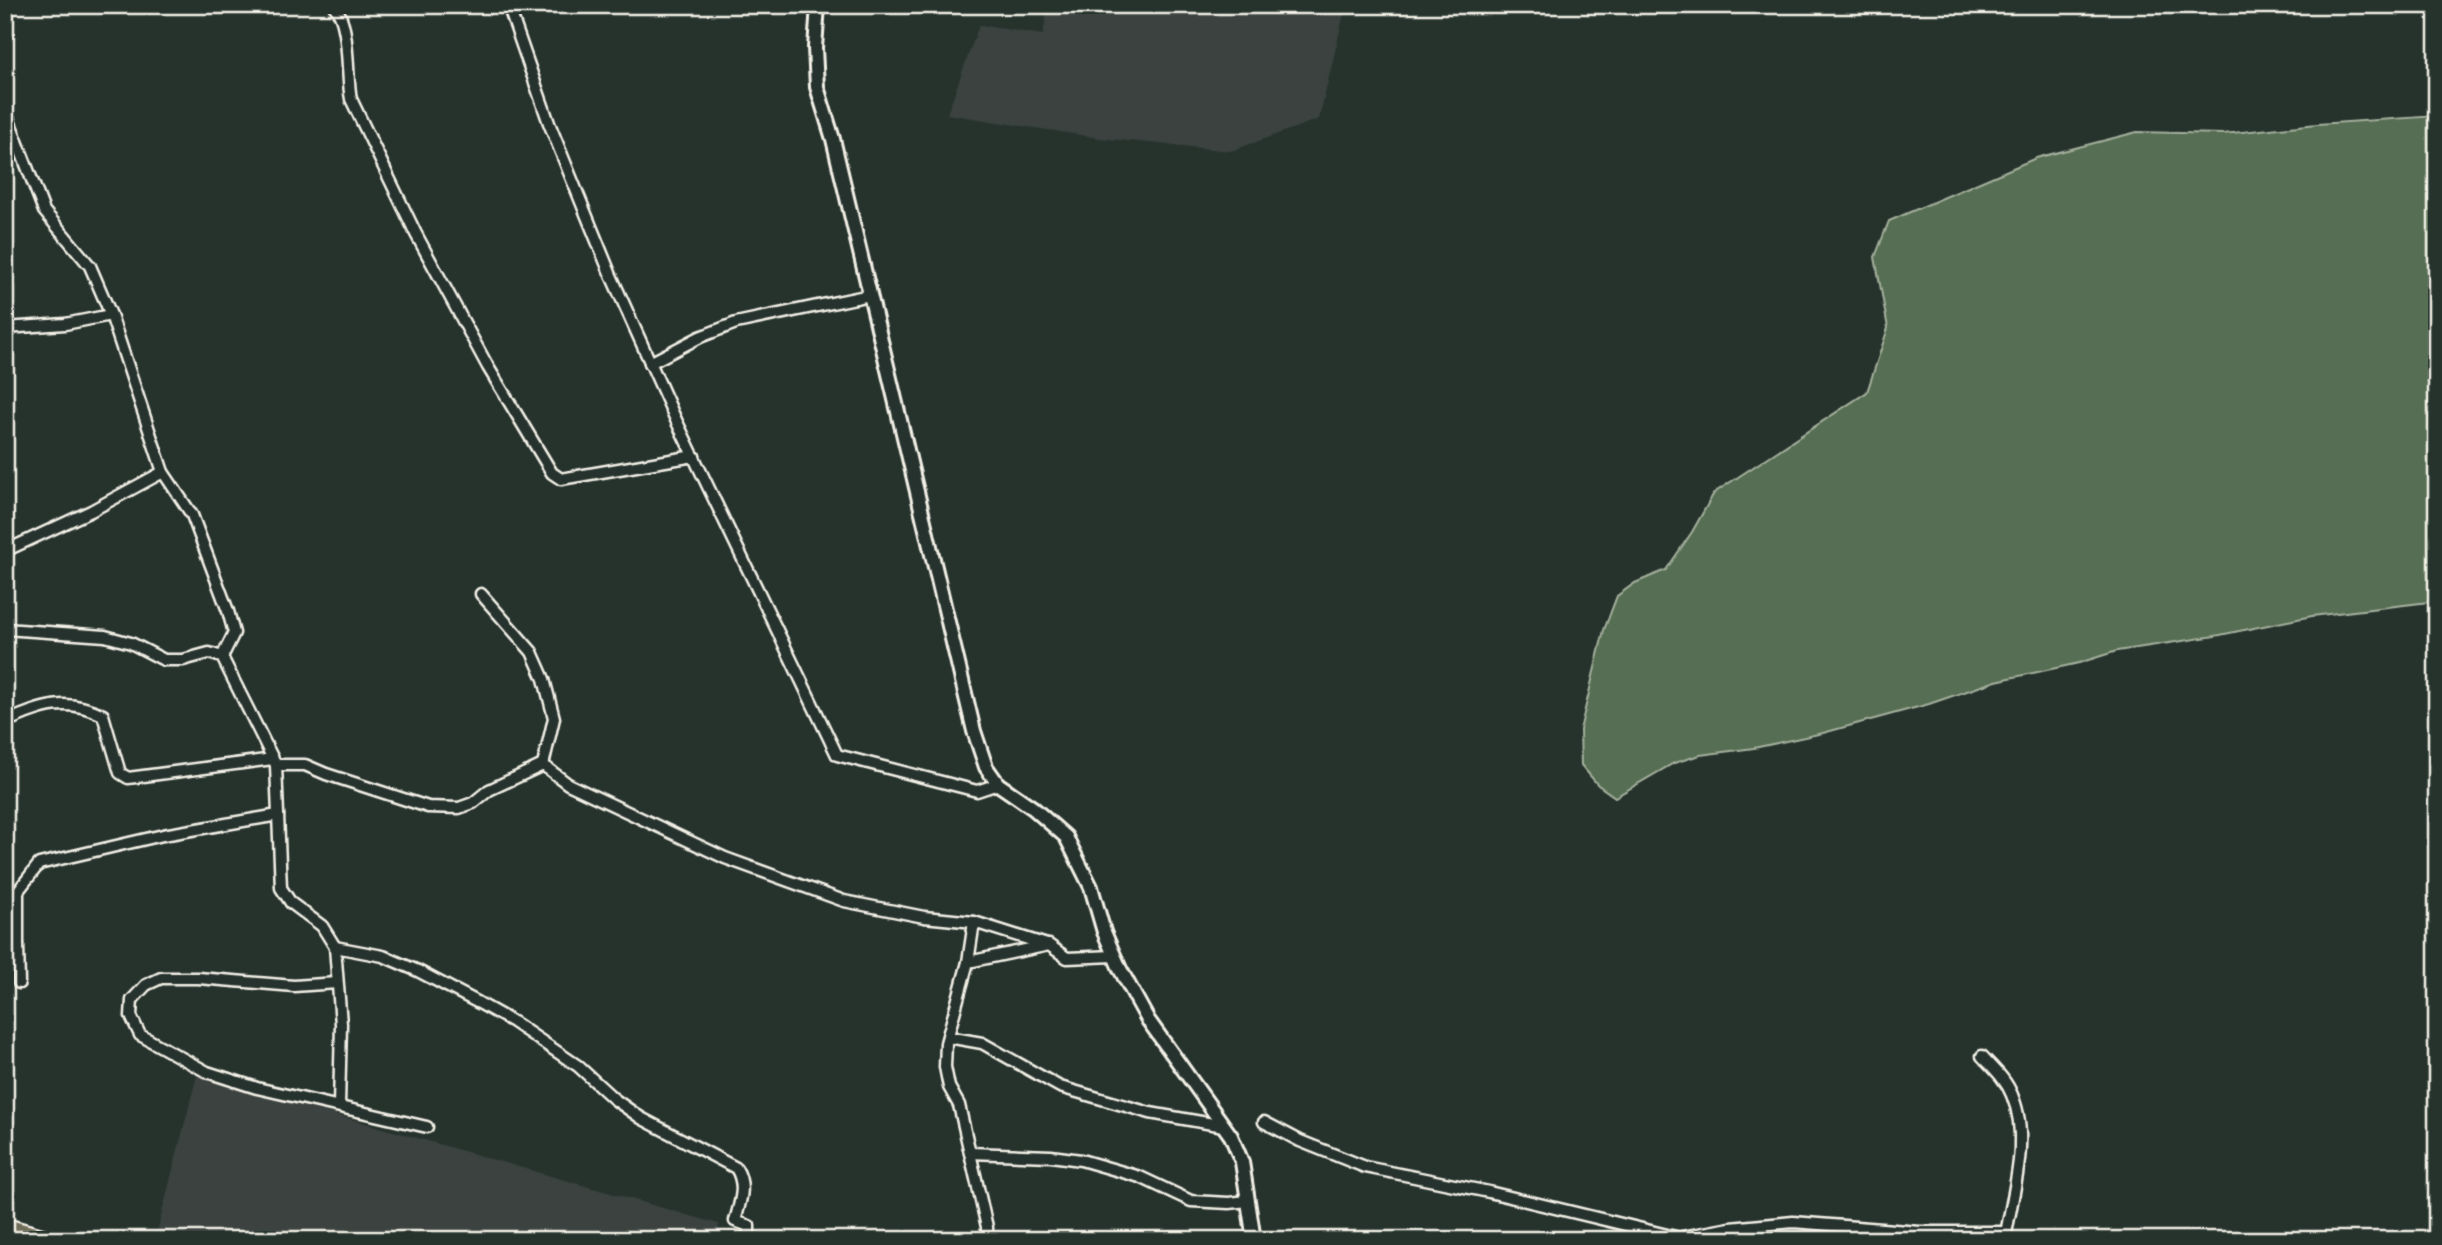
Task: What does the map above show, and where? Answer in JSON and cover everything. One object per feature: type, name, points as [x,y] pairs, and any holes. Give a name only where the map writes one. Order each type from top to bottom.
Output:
[{"type":"highway","points":[[5,1227],[52,1240]]},
{"type":"street","points":[[333,5],[341,14],[351,99],[416,234],[488,367],[552,473],[561,479],[694,456]]},
{"type":"street","points":[[508,5],[549,123],[610,273],[837,755],[977,791],[998,784]]},
{"type":"street","points":[[818,5],[814,48],[817,87],[833,139],[974,730],[986,767],[998,784],[1033,808],[1066,837],[1091,887],[1104,932],[1147,1020],[1231,1136],[1242,1162],[1254,1240]]},
{"type":"street","points":[[5,110],[44,211],[90,266],[111,315],[163,472],[192,515],[234,633],[222,657]]},
{"type":"street","points":[[650,362],[700,337],[736,323],[870,295]]},
{"type":"street","points":[[5,328],[65,324],[111,315]]},
{"type":"street","points":[[5,551],[91,511],[163,472]]},
{"type":"street","points":[[481,594],[532,652],[544,679],[554,718],[543,765]]},
{"type":"street","points":[[5,629],[105,636],[131,643],[164,660],[183,660],[209,653],[222,657],[275,762],[281,888],[291,903],[322,926],[335,947],[341,1024],[339,1106]]},
{"type":"street","points":[[5,722],[45,706],[68,703],[89,707],[103,715],[120,773],[128,778],[275,762],[305,765],[428,807],[459,808],[473,803],[489,790],[543,765]]},
{"type":"street","points":[[543,765],[568,784],[725,858],[844,901],[924,917],[974,922],[1049,945],[1067,958],[1115,956]]},
{"type":"street","points":[[19,984],[18,891],[39,864],[163,835],[278,815]]},
{"type":"street","points":[[974,922],[968,962],[948,1037],[945,1067],[949,1087],[960,1105],[987,1227],[987,1240]]},
{"type":"street","points":[[5,943],[18,944]]},
{"type":"street","points":[[968,962],[1049,945]]},
{"type":"street","points":[[335,947],[383,956],[418,971],[502,1016],[578,1066],[614,1099],[641,1118],[736,1167],[742,1177],[744,1189],[735,1221],[749,1226],[749,1240]]},
{"type":"street","points":[[337,983],[294,986],[198,978],[161,978],[146,985],[132,1000],[131,1016],[140,1035],[207,1072],[257,1088],[427,1127]]},
{"type":"street","points":[[948,1037],[982,1043],[1060,1087],[1150,1113],[1224,1126]]},
{"type":"street","points":[[1264,1122],[1300,1141],[1365,1167],[1489,1192],[1685,1238],[1730,1227],[1793,1222],[2006,1236],[2019,1158],[2020,1123],[2012,1094],[2002,1077],[1982,1056]]},
{"type":"street","points":[[970,1153],[1081,1160],[1140,1177],[1191,1202],[1248,1201]]},
{"type":"shaded area","points":[[1048,5],[1346,5],[1319,119],[1231,151],[1099,138],[947,114],[979,25],[1043,35]]},
{"type":"shaded area","points":[[197,1075],[719,1224],[718,1240],[155,1240]]},
{"type":"green space","points":[[2437,116],[2437,601],[2312,616],[2215,636],[2117,651],[2079,663],[1996,681],[1929,704],[1823,733],[1754,748],[1700,755],[1674,763],[1615,797],[1598,785],[1581,765],[1580,730],[1604,630],[1617,596],[1635,583],[1666,570],[1714,493],[1867,392],[1888,328],[1875,257],[1889,221],[2036,158],[2137,132],[2223,134]]}]
